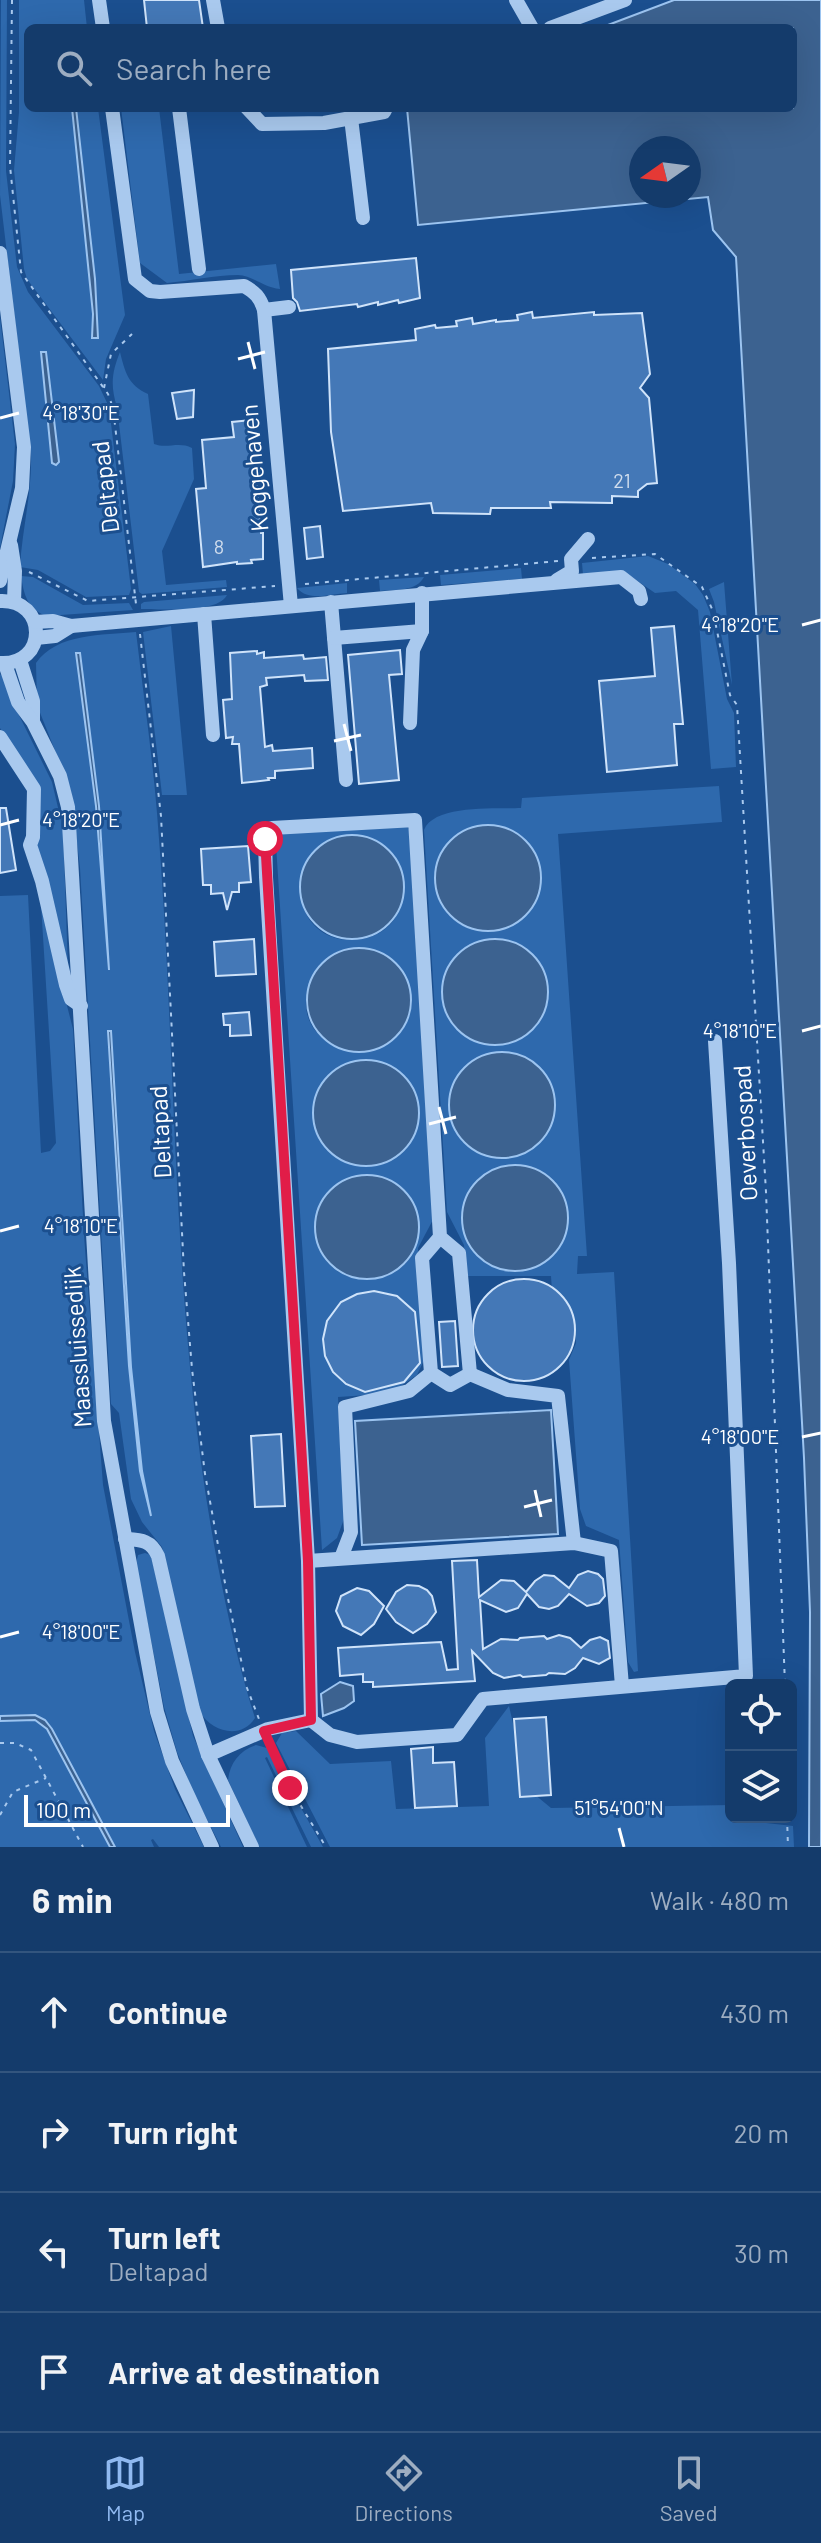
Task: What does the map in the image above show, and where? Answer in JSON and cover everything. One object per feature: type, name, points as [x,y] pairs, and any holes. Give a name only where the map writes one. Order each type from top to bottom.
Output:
[{"type":"street","points":[[99,0],[102,24]]},
{"type":"street","points":[[213,0],[217,24]]},
{"type":"street","points":[[516,0],[530,24]]},
{"type":"street","points":[[561,24],[625,0]]},
{"type":"street","points":[[113,112],[135,279],[150,291],[160,292],[244,286],[254,291],[264,310],[289,307]]},
{"type":"street","points":[[179,112],[199,269]]},
{"type":"street","points":[[251,112],[262,124],[324,123],[384,112]]},
{"type":"street","points":[[351,118],[363,218]]},
{"type":"street","points":[[0,253],[24,447],[22,488],[0,581]]},
{"type":"street","name":"Koggehaven","points":[[264,310],[291,606]]},
{"type":"street","points":[[557,581],[572,571],[571,559],[588,539]]},
{"type":"street","points":[[8,662],[29,653],[36,638],[35,622],[29,612],[7,601],[15,571],[10,541]]},
{"type":"street","points":[[35,622],[53,621],[71,626],[621,577],[639,591],[641,599]]},
{"type":"street","points":[[410,723],[413,650],[422,631],[422,593]]},
{"type":"street","points":[[331,602],[346,780]]},
{"type":"street","points":[[204,614],[213,735]]},
{"type":"street","points":[[36,638],[55,636],[71,626]]},
{"type":"street","points":[[334,638],[422,631]]},
{"type":"street","name":"Maassluissedijk","points":[[8,662],[33,701],[33,722],[60,776],[68,807],[104,1421],[157,1712],[172,1761],[212,1847]]},
{"type":"street","name":"Maassluissedijk","points":[[0,737],[34,789],[33,837],[30,845],[42,881],[66,985],[71,999],[81,1006]]},
{"type":"street","points":[[311,1720],[308,1561],[266,877],[265,839],[272,828],[415,820],[440,1237],[422,1258],[431,1373]]},
{"type":"street","points":[[311,1720],[330,1735],[357,1742],[457,1735],[483,1699],[746,1676],[730,1279],[715,1041]]},
{"type":"street","points":[[440,1237],[459,1253],[470,1374]]},
{"type":"street","points":[[431,1373],[450,1385],[470,1374]]},
{"type":"street","points":[[341,1558],[351,1532],[345,1407],[409,1391],[431,1373]]},
{"type":"street","points":[[470,1374],[508,1390],[558,1396],[574,1543]]},
{"type":"street","points":[[125,1539],[153,1545],[158,1556],[193,1709],[208,1755],[252,1847]]},
{"type":"street","points":[[308,1561],[574,1543],[611,1551],[622,1686]]},
{"type":"street","points":[[208,1755],[266,1730],[311,1720]]},
{"type":"path","points":[[12,0],[10,166],[21,272],[104,389]]},
{"type":"path","points":[[104,389],[111,354],[132,334]]},
{"type":"path","name":"Deltapad","points":[[104,389],[113,408],[161,816],[184,1272],[205,1474],[247,1688],[290,1788],[326,1847]]},
{"type":"path","name":"Oeverbospad","points":[[571,559],[655,554],[702,587],[713,611],[730,695],[737,705],[766,1192],[785,1679]]},
{"type":"path","points":[[15,571],[33,573],[88,601],[571,559]]},
{"type":"path","points":[[0,1743],[15,1743],[31,1750],[83,1847]]},
{"type":"path","points":[[0,1815],[13,1792],[46,1778]]},
{"type":"path","points":[[787,1823],[788,1847]]},
{"type":"shaded area","points":[[1,0],[7,0],[6,171],[17,267],[28,292],[99,386],[109,407],[131,589],[129,595],[86,597],[38,570],[20,567],[31,456],[0,195]]},
{"type":"shaded area","points":[[19,0],[84,0],[87,24],[24,24],[24,112],[99,112],[125,315],[106,359],[103,380],[27,279],[14,170],[19,112]]},
{"type":"shaded area","points":[[674,0],[821,0],[821,1847],[809,1847],[810,1612],[804,1458],[736,257],[713,230],[708,197],[701,198],[701,136],[629,136],[629,205],[418,225],[407,112],[797,112],[797,24],[611,24]]},
{"type":"shaded area","points":[[72,112],[76,112],[95,279],[98,338],[92,338],[93,314]]},
{"type":"shaded area","points":[[121,112],[159,112],[179,274],[276,264],[280,289],[238,275],[167,283],[140,263]]},
{"type":"shaded area","points":[[0,317],[15,444],[13,481],[0,548]]},
{"type":"shaded area","points":[[41,352],[46,352],[59,462],[56,465],[52,463]]},
{"type":"shaded area","points":[[120,352],[128,377],[148,394],[154,444],[192,448],[194,479],[162,551],[166,585],[226,580],[227,587],[139,592],[113,392],[114,372]]},
{"type":"shaded area","points":[[648,556],[668,564],[695,584],[703,595],[710,612],[727,699],[734,713],[736,767],[711,769],[698,610],[676,591],[655,593],[623,571],[583,575],[582,563]]},
{"type":"shaded area","points":[[521,568],[522,579],[441,585],[440,575]]},
{"type":"shaded area","points":[[21,576],[33,577],[83,605],[129,603],[133,610],[46,616],[34,609],[28,600]]},
{"type":"shaded area","points":[[424,577],[411,587],[380,591],[379,580]]},
{"type":"shaded area","points":[[724,582],[732,685],[709,589]]},
{"type":"shaded area","points":[[347,583],[347,593],[327,596],[307,595],[297,588]]},
{"type":"shaded area","points":[[227,595],[221,601],[201,608],[141,609],[144,602]]},
{"type":"shaded area","points":[[171,626],[187,795],[162,795],[143,632]]},
{"type":"shaded area","points":[[136,632],[157,813],[164,907],[177,1190],[191,1379],[202,1472],[218,1566],[234,1642],[255,1718],[249,1725],[235,1731],[219,1728],[200,1712],[162,1547],[142,1522],[131,1499],[119,1413],[111,1404],[80,868],[71,791],[37,705],[36,663],[45,653],[82,637]]},
{"type":"shaded area","points":[[76,653],[80,653],[99,806],[109,970],[96,806]]},
{"type":"shaded area","points":[[0,674],[5,678],[13,703],[52,782],[63,829],[68,968],[35,845],[37,793],[0,728]]},
{"type":"shaded area","points":[[719,786],[722,822],[558,834],[587,1256],[578,1256],[577,1274],[614,1272],[638,1671],[634,1672],[628,1662],[619,1540],[586,1526],[580,1509],[569,1360],[576,1343],[575,1324],[569,1307],[552,1291],[551,1276],[466,1276],[464,1245],[447,1212],[424,830],[430,822],[452,812],[521,808],[522,798]],"holes":[[[494,826],[516,835],[531,854],[539,876],[537,896],[527,912],[512,924],[494,930],[474,930],[456,921],[441,904],[436,889],[435,875],[444,850],[465,832]],[[494,939],[518,946],[534,959],[544,976],[547,995],[543,1014],[533,1030],[517,1041],[494,1045],[483,1042],[453,1022],[445,1011],[445,981],[452,963],[465,949]],[[491,1053],[522,1057],[541,1070],[547,1080],[554,1101],[551,1124],[535,1145],[524,1152],[498,1157],[484,1154],[462,1139],[453,1124],[450,1103],[464,1075],[476,1060]],[[513,1165],[538,1171],[554,1184],[564,1202],[566,1222],[561,1241],[550,1257],[533,1268],[510,1270],[486,1262],[474,1251],[466,1237],[462,1223],[467,1197],[475,1185],[498,1169]]]},
{"type":"shaded area","points":[[404,821],[411,833],[436,1214],[418,1248],[421,1310],[428,1352],[417,1375],[395,1390],[338,1397],[344,1519],[337,1538],[322,1550],[276,845],[280,832]],"holes":[[[348,835],[372,840],[389,852],[400,869],[404,888],[401,907],[391,923],[375,935],[352,940],[330,936],[315,926],[305,910],[300,892],[303,873],[311,856],[326,843]],[[349,948],[409,983],[409,1014],[398,1035],[379,1047],[357,1050],[334,1045],[316,1032],[307,1011],[309,984],[315,971]],[[365,1060],[390,1067],[407,1081],[416,1099],[418,1119],[413,1138],[402,1154],[384,1164],[361,1166],[345,1162],[324,1145],[316,1131],[313,1117],[319,1091],[338,1070]],[[361,1175],[385,1179],[403,1190],[414,1206],[418,1225],[416,1244],[408,1261],[392,1273],[370,1279],[348,1276],[331,1267],[320,1252],[316,1234],[317,1216],[325,1198],[339,1184]]]},
{"type":"shaded area","points":[[488,825],[508,829],[525,841],[537,858],[541,878],[537,898],[525,915],[508,927],[488,931],[468,927],[451,915],[439,898],[435,878],[439,858],[451,841],[468,829]]},
{"type":"shaded area","points":[[352,835],[372,839],[389,850],[400,867],[404,887],[400,907],[389,924],[372,935],[352,939],[332,935],[315,924],[304,907],[300,887],[304,867],[315,850],[332,839]]},
{"type":"shaded area","points":[[28,895],[41,1153],[50,1151],[56,1143],[41,905],[73,1029],[84,1235],[103,1485],[135,1652],[154,1731],[175,1789],[204,1847],[159,1847],[153,1839],[154,1847],[115,1847],[49,1724],[29,1714],[0,1716],[0,896]]},
{"type":"shaded area","points":[[495,939],[515,943],[532,955],[544,972],[548,992],[544,1012],[532,1029],[515,1041],[495,1045],[475,1041],[458,1029],[446,1012],[442,992],[446,972],[458,955],[475,943]]},
{"type":"shaded area","points":[[359,948],[379,952],[396,963],[407,980],[411,1000],[407,1020],[396,1037],[379,1048],[359,1052],[339,1048],[322,1037],[311,1020],[307,1000],[311,980],[322,963],[339,952]]},
{"type":"shaded area","points":[[108,1031],[111,1031],[131,1367],[142,1471],[151,1516],[140,1471],[129,1366]]},
{"type":"shaded area","points":[[502,1052],[522,1056],[539,1068],[551,1085],[555,1105],[551,1125],[539,1142],[522,1154],[502,1158],[482,1154],[465,1142],[453,1125],[449,1105],[453,1085],[465,1068],[482,1056]]},
{"type":"shaded area","points":[[366,1060],[386,1064],[403,1076],[415,1093],[419,1113],[415,1133],[403,1150],[386,1162],[366,1166],[346,1162],[329,1150],[317,1133],[313,1113],[317,1093],[329,1076],[346,1064]]},
{"type":"shaded area","points":[[515,1165],[535,1169],[552,1181],[564,1198],[568,1218],[564,1238],[552,1255],[535,1267],[515,1271],[495,1267],[478,1255],[466,1238],[462,1218],[466,1198],[478,1181],[495,1169]]},
{"type":"shaded area","points":[[367,1175],[387,1179],[404,1190],[415,1207],[419,1227],[415,1247],[404,1264],[387,1275],[367,1279],[347,1275],[330,1264],[319,1247],[315,1227],[319,1207],[330,1190],[347,1179]]},
{"type":"shaded area","points":[[551,1410],[558,1534],[362,1545],[355,1421]]},
{"type":"shaded area","points":[[138,1555],[151,1555],[193,1736],[243,1847],[221,1847],[177,1752],[164,1707],[136,1563]]},
{"type":"shaded area","points":[[340,1682],[353,1686],[354,1701],[323,1716],[321,1694]]},
{"type":"shaded area","points":[[509,1706],[528,1789],[551,1808],[725,1805],[725,1823],[793,1826],[794,1847],[330,1847],[276,1743],[282,1733],[296,1731],[330,1764],[391,1761],[396,1809],[489,1806],[485,1738]]},
{"type":"shaded area","points":[[35,1715],[45,1720],[52,1729],[115,1847],[110,1847],[47,1729],[35,1720],[0,1721],[0,1716]]},
{"type":"shaded area","points":[[35,1720],[47,1729],[110,1847],[0,1847],[0,1721]]},
{"type":"shaded area","points":[[256,1745],[267,1748],[323,1847],[311,1847],[267,1757],[307,1847],[259,1847],[228,1780],[236,1758]]},
{"type":"building","points":[[144,0],[199,0],[202,24],[147,24]]},
{"type":"building","points":[[416,258],[420,298],[399,303],[398,300],[378,305],[378,302],[358,307],[357,304],[300,311],[293,298],[291,270]]},
{"type":"building","points":[[532,312],[533,318],[594,312],[594,315],[642,313],[650,374],[640,388],[649,398],[657,483],[647,484],[638,491],[638,497],[612,496],[612,503],[550,502],[551,508],[491,508],[490,514],[433,513],[431,503],[343,511],[331,432],[328,349],[416,340],[415,329],[435,325],[436,328],[457,326],[456,321],[472,318],[473,324],[518,320],[517,315]]},
{"type":"building","points":[[194,390],[193,417],[177,419],[172,393]]},
{"type":"building","points":[[251,420],[263,559],[251,560],[252,563],[203,567],[196,489],[206,488],[202,440],[234,437],[232,422]]},
{"type":"building","points":[[320,526],[323,557],[307,559],[304,528]]},
{"type":"building","points":[[674,626],[683,724],[674,724],[677,765],[607,772],[599,681],[655,676],[651,628]]},
{"type":"building","points":[[400,650],[402,674],[389,675],[399,780],[359,784],[348,655]]},
{"type":"building","points":[[257,651],[257,654],[264,652],[264,658],[326,657],[328,680],[305,681],[304,675],[266,678],[267,685],[260,687],[265,747],[272,745],[273,751],[312,748],[313,768],[275,771],[275,778],[242,783],[239,744],[232,744],[233,737],[226,738],[223,700],[232,699],[230,653]]},
{"type":"building","points":[[0,808],[6,808],[16,870],[0,873]]},
{"type":"building","points":[[248,846],[251,882],[239,883],[239,892],[232,892],[227,910],[223,893],[211,894],[211,885],[203,885],[201,849]]},
{"type":"building","points":[[254,939],[256,974],[216,976],[214,942]]},
{"type":"building","points":[[249,1012],[251,1035],[230,1036],[230,1025],[224,1025],[223,1014]]},
{"type":"building","points":[[524,1279],[543,1283],[560,1294],[571,1311],[575,1330],[571,1349],[560,1366],[543,1377],[524,1381],[505,1377],[488,1366],[477,1349],[473,1330],[477,1311],[488,1294],[505,1283]]},
{"type":"building","points":[[374,1291],[397,1296],[415,1312],[420,1363],[404,1382],[365,1392],[346,1384],[333,1372],[325,1356],[323,1339],[327,1321],[341,1302],[357,1294]]},
{"type":"building","points":[[455,1321],[458,1366],[442,1367],[439,1322]]},
{"type":"building","points":[[281,1434],[285,1506],[255,1507],[251,1436]]},
{"type":"building","points":[[477,1560],[479,1597],[501,1580],[514,1581],[526,1592],[544,1575],[554,1576],[569,1588],[578,1575],[588,1571],[603,1579],[605,1596],[599,1603],[587,1606],[569,1594],[558,1606],[549,1609],[539,1607],[527,1594],[518,1608],[506,1612],[480,1600],[483,1649],[501,1639],[544,1636],[547,1639],[559,1635],[570,1638],[581,1648],[590,1640],[600,1637],[608,1641],[610,1658],[599,1664],[583,1658],[565,1674],[504,1678],[493,1673],[472,1651],[475,1681],[373,1687],[373,1682],[363,1682],[363,1674],[340,1676],[338,1648],[404,1644],[441,1642],[447,1670],[458,1669],[452,1561]]},
{"type":"building","points":[[407,1585],[427,1590],[436,1612],[427,1624],[413,1633],[396,1622],[386,1609],[396,1592]]},
{"type":"building","points":[[357,1588],[369,1591],[384,1606],[374,1624],[361,1635],[343,1626],[336,1611],[341,1596]]},
{"type":"building","points":[[546,1717],[551,1795],[520,1797],[514,1719]]},
{"type":"building","points":[[433,1747],[433,1763],[454,1762],[457,1806],[415,1808],[411,1749]]},
{"type":"route","points":[[265,839],[308,1561],[311,1720],[264,1731],[290,1788]]}]
